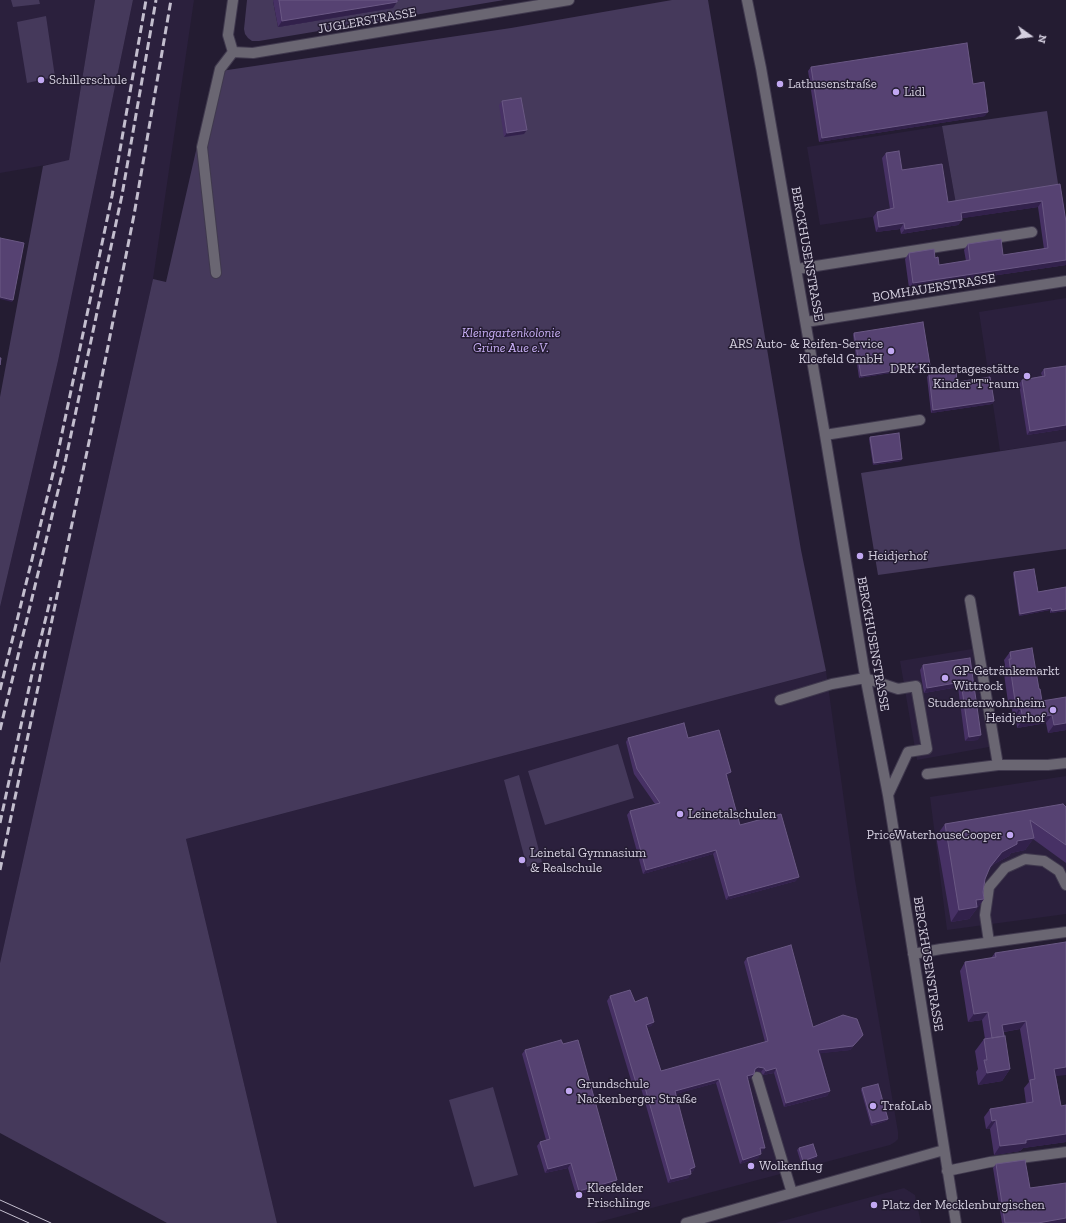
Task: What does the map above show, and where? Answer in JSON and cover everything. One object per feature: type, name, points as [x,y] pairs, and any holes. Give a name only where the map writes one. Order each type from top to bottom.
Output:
[{"type":"street","points":[[216,273],[202,147],[220,69],[233,52],[228,35],[233,0]]},
{"type":"street","name":"JUGLERSTRASSE","points":[[233,52],[253,53],[570,0]]},
{"type":"street","name":"BERCKHUSENSTRASSE","points":[[747,0],[761,68],[797,269],[826,435],[865,678],[888,795],[956,1223]]},
{"type":"street","points":[[797,269],[1032,232]]},
{"type":"street","name":"BOMHAUERSTRASSE","points":[[806,322],[1066,281]]},
{"type":"street","points":[[826,435],[920,420]]},
{"type":"street","points":[[970,600],[998,765]]},
{"type":"street","points":[[780,700],[832,684],[865,678],[898,690],[916,686],[927,749],[908,752],[888,795]]},
{"type":"street","points":[[927,774],[998,765],[1048,765],[1066,763]]},
{"type":"street","points":[[989,942],[985,914],[989,887],[1005,868],[1025,860],[1044,861],[1059,871],[1066,885]]},
{"type":"street","points":[[913,954],[1066,932]]},
{"type":"street","points":[[757,1077],[792,1193]]},
{"type":"street","points":[[686,1223],[944,1150]]},
{"type":"street","points":[[947,1171],[990,1162],[1066,1152]]},
{"type":"shaded area","name":"Schillerschule","points":[[0,0],[95,0],[69,161],[0,173]]},
{"type":"shaded area","points":[[133,0],[194,0],[153,279],[0,963],[0,607],[58,361]]},
{"type":"shaded area","points":[[942,126],[956,204],[820,225],[807,147]]},
{"type":"shaded area","name":"DRK Kindertagesstätte Kinder\"T\"raum","points":[[1066,298],[1066,441],[1000,451],[979,312]]},
{"type":"shaded area","points":[[972,649],[989,747],[917,760],[900,661]]},
{"type":"shaded area","points":[[826,671],[855,880],[898,1139],[890,1145],[595,1223],[277,1223],[186,839]]},
{"type":"shaded area","points":[[1066,776],[1066,914],[947,930],[930,797]]},
{"type":"shaded area","points":[[904,1188],[915,1195],[921,1223],[775,1223]]},
{"type":"green space","points":[[11,0],[39,0],[40,4],[13,7]]},
{"type":"green space","points":[[95,0],[133,0],[58,361],[0,607],[0,397],[43,166],[69,160]]},
{"type":"green space","points":[[247,0],[278,0],[273,1],[278,27],[392,8],[391,2],[399,0],[504,0],[252,41],[245,34],[244,29]]},
{"type":"green space","name":"Kleingartenkolonie Grüne Aue e.V.","points":[[672,0],[708,0],[801,550],[826,671],[186,839],[277,1223],[167,1223],[0,1133],[0,963],[153,279],[166,282],[214,72],[511,28]]},
{"type":"green space","points":[[46,16],[55,77],[27,83],[17,22]]},
{"type":"green space","points":[[1047,111],[1059,190],[956,204],[942,126]]},
{"type":"green space","points":[[1066,441],[1066,549],[878,575],[861,473]]},
{"type":"green space","points":[[618,744],[634,798],[545,825],[528,771]]},
{"type":"green space","points":[[519,775],[542,862],[527,867],[504,780]]},
{"type":"green space","points":[[493,1087],[518,1175],[474,1187],[449,1100]]},
{"type":"building","points":[[279,0],[397,0],[397,2],[282,21]]},
{"type":"building","name":"Lidl","points":[[967,43],[973,84],[984,82],[988,112],[822,138],[811,67]]},
{"type":"building","points":[[521,98],[527,130],[507,133],[502,101]]},
{"type":"building","points":[[899,151],[902,170],[942,164],[948,202],[1060,184],[1066,222],[1066,260],[913,283],[909,253],[934,249],[935,258],[938,257],[939,265],[970,260],[968,244],[1001,239],[1003,255],[1048,248],[1042,201],[961,213],[962,220],[905,229],[904,223],[879,227],[877,212],[894,208],[886,153]]},
{"type":"building","points":[[0,238],[24,243],[13,300],[0,297]]},
{"type":"building","name":"ARS Auto- & Reifen-Service Kleefeld GmbH","points":[[923,322],[930,365],[861,376],[854,333]]},
{"type":"building","points":[[1066,366],[1066,425],[1030,431],[1022,380],[1045,376],[1044,369]]},
{"type":"building","points":[[956,370],[957,382],[990,377],[994,401],[933,410],[929,374]]},
{"type":"building","points":[[899,433],[902,459],[874,463],[870,437]]},
{"type":"building","points":[[1034,569],[1038,592],[1066,587],[1066,609],[1052,611],[1051,608],[1020,614],[1014,572]]},
{"type":"building","points":[[1032,648],[1042,701],[1066,697],[1066,723],[1054,725],[1052,715],[1023,719],[1017,700],[1015,701],[1009,659],[1011,659],[1010,652]]},
{"type":"building","points":[[970,658],[981,735],[969,737],[961,682],[927,688],[923,665]]},
{"type":"building","name":"Leinetalschulen","points":[[684,723],[688,738],[719,730],[731,772],[726,774],[740,825],[781,814],[799,877],[729,896],[716,850],[646,870],[630,811],[660,803],[637,769],[628,738]]},
{"type":"building","points":[[1063,804],[1066,807],[1066,845],[1030,820],[1034,838],[1017,841],[1017,844],[1002,852],[990,867],[985,879],[983,892],[984,899],[976,900],[977,907],[959,910],[945,824]]},
{"type":"building","points":[[1066,942],[1066,1067],[1054,1069],[1061,1106],[1066,1105],[1066,1134],[1026,1140],[1026,1143],[1000,1146],[996,1120],[992,1121],[990,1109],[1033,1102],[1030,1080],[1035,1079],[1026,1021],[1002,1025],[1004,1036],[992,1038],[988,1012],[974,1014],[965,962],[996,957],[995,953]]},
{"type":"building","points":[[791,945],[813,1027],[843,1015],[857,1019],[863,1035],[853,1046],[818,1050],[830,1091],[786,1103],[776,1068],[766,1071],[764,1068],[758,1067],[755,1069],[754,1074],[747,1076],[765,1148],[760,1148],[761,1154],[743,1160],[719,1079],[675,1091],[695,1167],[690,1169],[691,1174],[671,1179],[644,1084],[637,1086],[610,996],[630,990],[635,1002],[647,997],[654,1022],[646,1025],[661,1071],[768,1041],[747,958]]},
{"type":"building","points":[[1005,1036],[1010,1069],[987,1073],[984,1060],[987,1060],[984,1039]]},
{"type":"building","points":[[561,1040],[563,1044],[578,1040],[617,1180],[579,1191],[571,1163],[548,1169],[540,1142],[550,1139],[525,1050]]},
{"type":"building","name":"TrafoLab","points":[[878,1084],[888,1119],[872,1123],[862,1088]]},
{"type":"building","points":[[813,1144],[817,1156],[803,1161],[799,1148]]},
{"type":"building","points":[[1025,1160],[1030,1188],[1066,1183],[1066,1218],[1038,1223],[1005,1223],[996,1164]]},
{"type":"tram line","points":[[0,1200],[51,1223]]},
{"type":"tram line","points":[[0,1210],[29,1223]]},
{"type":"railway","points":[[0,690],[57,457],[112,196],[146,0]]},
{"type":"railway","points":[[0,730],[66,458],[122,195],[156,0]]},
{"type":"railway","points":[[0,870],[89,442],[134,215],[171,0]]},
{"type":"railway","points":[[0,823],[32,674],[51,597]]},
{"type":"place","name":"Schillerschule","points":[[41,80]]},
{"type":"place","name":"Lathusenstraße","points":[[780,84]]},
{"type":"place","name":"Lidl","points":[[896,92]]},
{"type":"place","name":"ARS Auto- & Reifen-Service Kleefeld GmbH","points":[[891,351]]},
{"type":"place","name":"DRK Kindertagesstätte Kinder\"T\"raum","points":[[1027,376]]},
{"type":"place","name":"Heidjerhof","points":[[860,556]]},
{"type":"place","name":"GP-Getränkemarkt Wittrock","points":[[945,678]]},
{"type":"place","name":"Studentenwohnheim Heidjerhof","points":[[1053,710]]},
{"type":"place","name":"Leinetalschulen","points":[[680,814]]},
{"type":"place","name":"PriceWaterhouseCooper","points":[[1010,835]]},
{"type":"place","name":"Leinetal Gymnasium & Realschule","points":[[522,860]]},
{"type":"place","name":"Grundschule Nackenberger Straße","points":[[569,1091]]},
{"type":"place","name":"TrafoLab","points":[[873,1106]]},
{"type":"place","name":"Wolkenflug","points":[[751,1166]]},
{"type":"place","name":"Kleefelder Frischlinge","points":[[579,1195]]},
{"type":"place","name":"Platz der Mecklenburgischen","points":[[874,1205]]}]
